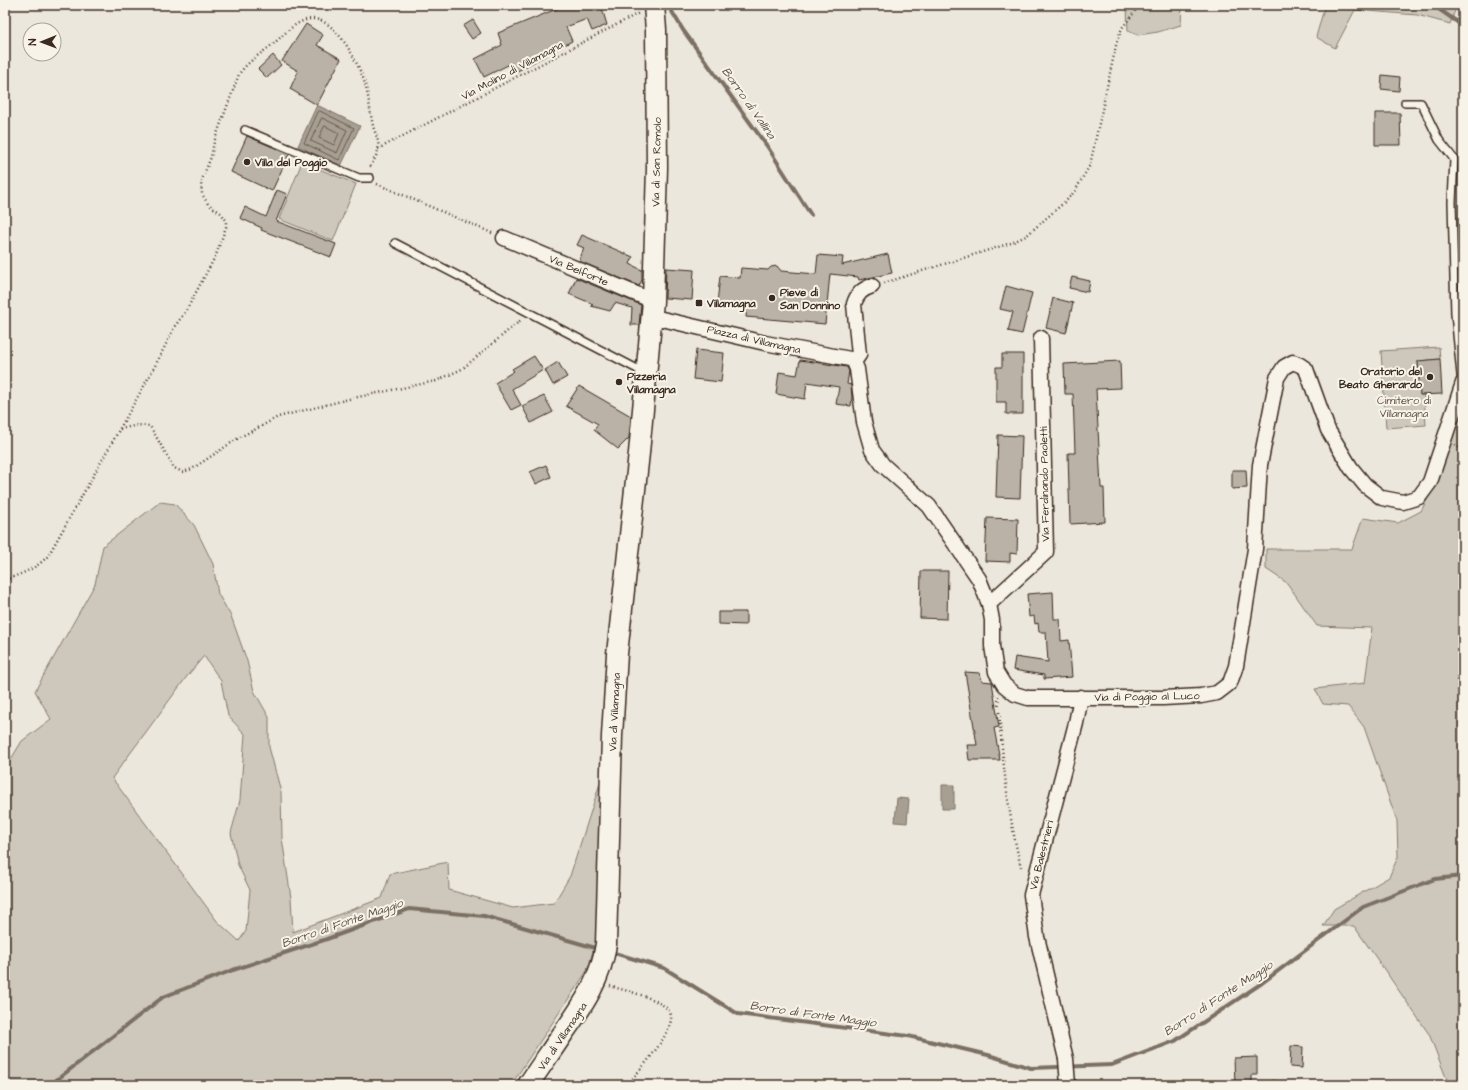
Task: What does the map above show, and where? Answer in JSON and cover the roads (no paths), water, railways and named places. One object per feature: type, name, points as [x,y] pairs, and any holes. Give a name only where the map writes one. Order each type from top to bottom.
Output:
[{"type":"street","name":"Via di San Romolo","points":[[653,310],[657,168],[656,30],[654,6]]},
{"type":"street","name":"Via Belforte","points":[[504,238],[653,310]]},
{"type":"street","name":"Via di Poggio al Luco","points":[[872,286],[865,288],[860,292],[856,297],[854,304],[859,355],[854,362],[857,369],[864,422],[872,450],[883,465],[929,506],[978,579],[989,604],[992,620],[992,646],[996,672],[1004,685],[1015,694],[1028,698],[1163,698],[1201,696],[1217,693],[1230,683],[1236,666],[1255,549],[1260,465],[1277,378],[1284,367],[1293,362],[1300,364],[1306,369],[1328,430],[1352,468],[1365,485],[1382,498],[1403,502],[1419,497],[1430,482],[1462,385]]},
{"type":"street","name":"Piazza di Villamagna","points":[[653,310],[685,323],[766,343],[850,359],[854,362]]},
{"type":"street","name":"Via di Villamagna","points":[[528,1085],[586,1000],[596,981],[605,952],[612,736],[617,654],[653,310]]},
{"type":"street","name":"Via Ferdinando Paoletti","points":[[989,604],[1046,552],[1041,338]]},
{"type":"street","name":"Via Balestrieri","points":[[1068,1080],[1066,1059],[1037,937],[1031,896],[1076,723],[1081,697]]},
{"type":"lane","points":[[1405,103],[1420,103],[1439,140],[1454,159],[1452,202],[1455,314],[1462,385]]},
{"type":"lane","points":[[245,130],[359,178],[370,178]]},
{"type":"lane","points":[[395,243],[647,374]]},
{"type":"water","points":[[317,105],[360,126],[341,166],[298,146]]},
{"type":"water","points":[[942,785],[954,785],[954,809],[942,809]]},
{"type":"water","points":[[897,798],[909,799],[907,823],[895,822]]},
{"type":"waterway","name":"Borro di Vallina","points":[[668,5],[683,30],[767,146],[811,215]]},
{"type":"waterway","points":[[1433,5],[1463,26]]},
{"type":"waterway","name":"Borro di Fonte Maggio","points":[[611,952],[664,968],[738,1014],[908,1036],[988,1055],[1031,1068],[1112,1065],[1175,1041],[1262,983],[1363,907],[1435,879],[1463,876]]},
{"type":"waterway","name":"Borro di Fonte Maggio","points":[[50,1085],[163,997],[233,970],[324,940],[409,909],[484,916],[599,949]]},
{"type":"place","name":"Villa del Poggio","points":[[247,162]]},
{"type":"place","name":"Pieve di San Donnino","points":[[772,298]]},
{"type":"place","name":"Villamagna","points":[[699,303]]},
{"type":"place","name":"Oratorio del Beato Gherardo","points":[[1430,377]]},
{"type":"place","name":"Pizzeria Villamagna","points":[[619,382]]},
{"type":"park label","name":"Cimitero di Villamagna","points":[[1404,406]]}]
